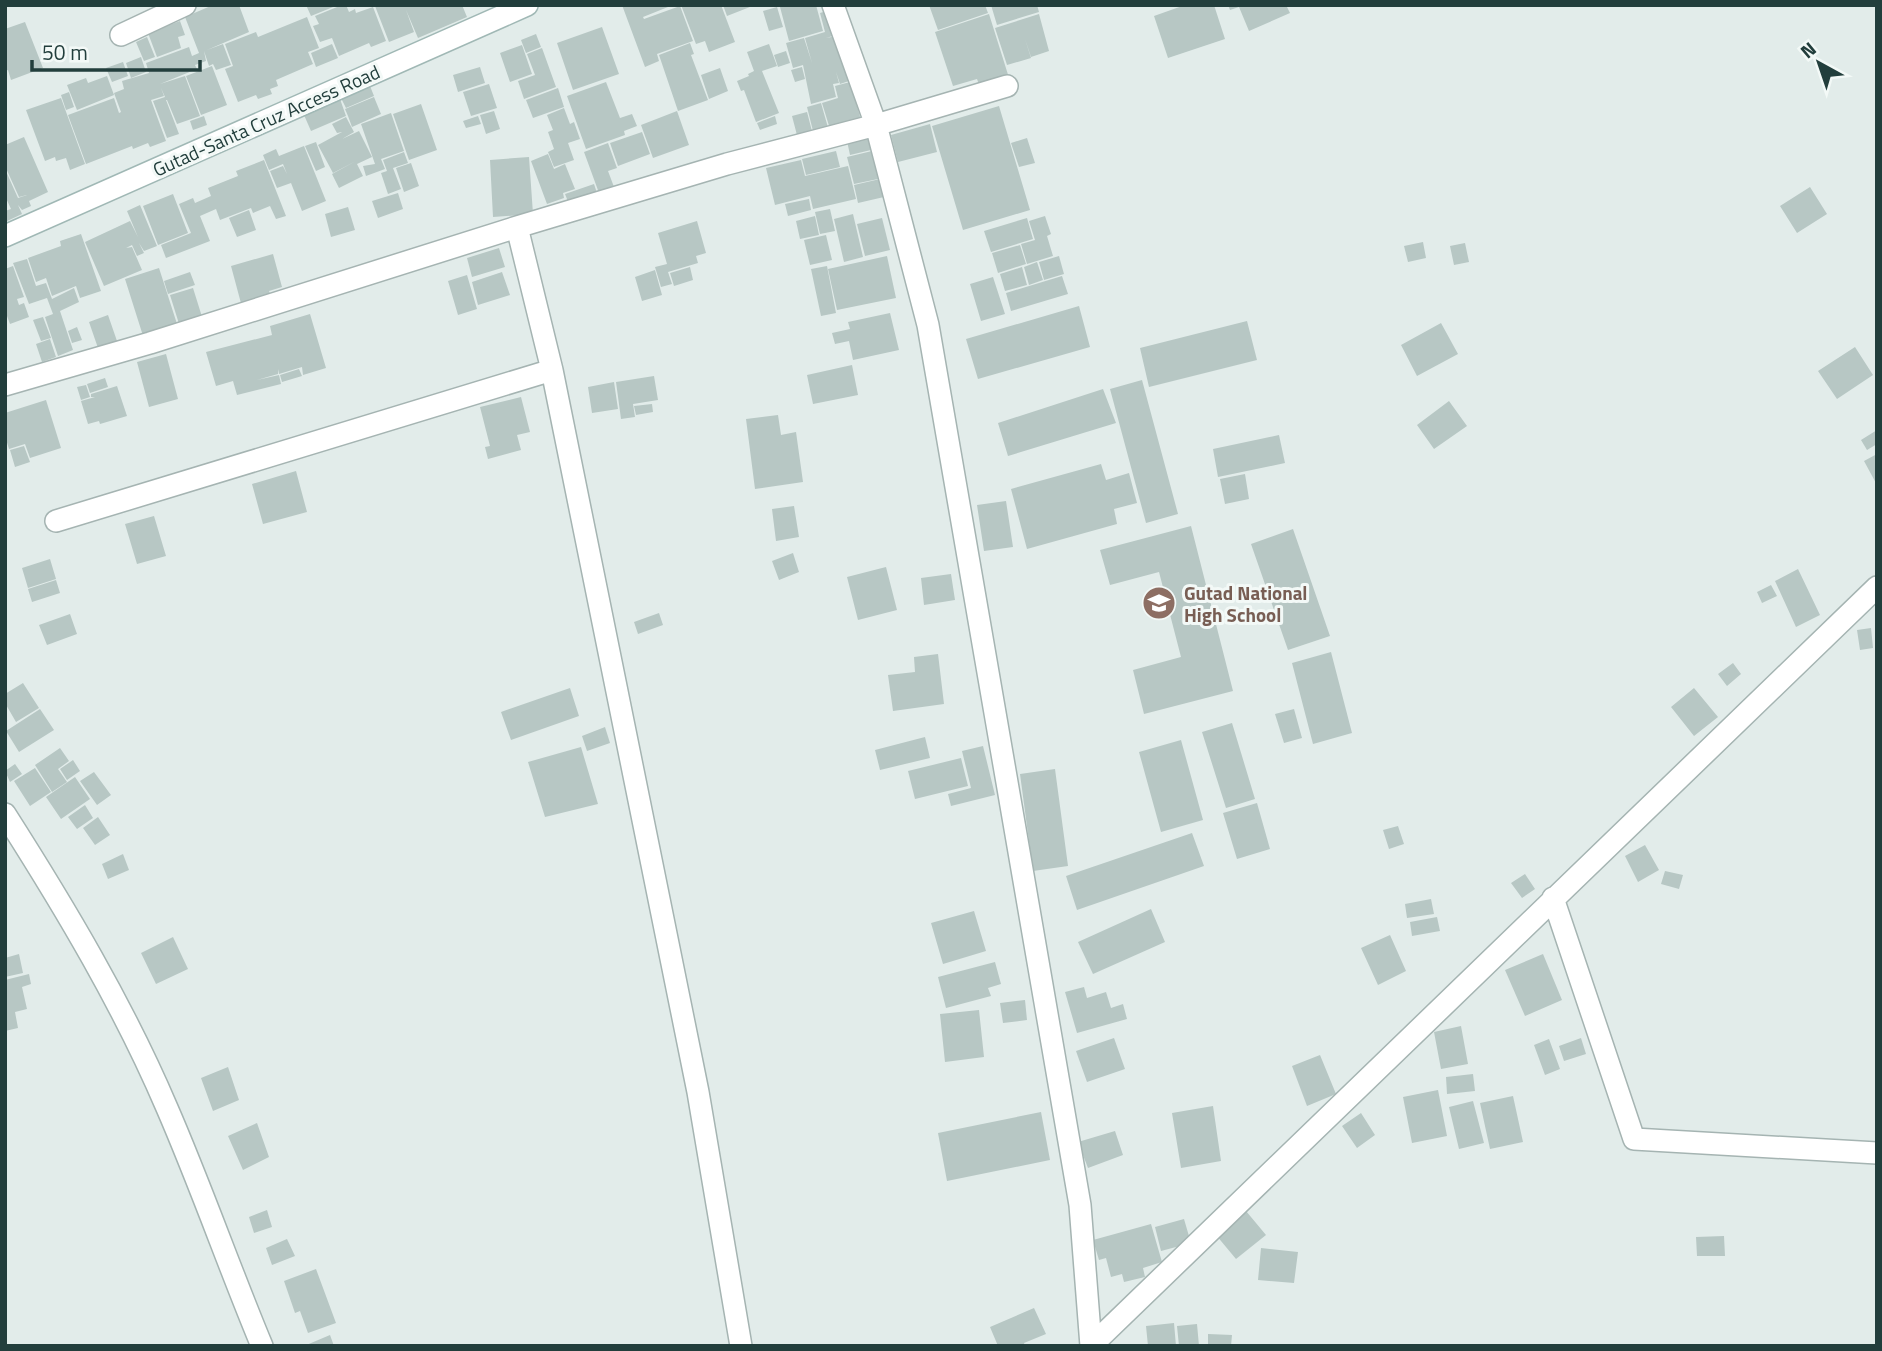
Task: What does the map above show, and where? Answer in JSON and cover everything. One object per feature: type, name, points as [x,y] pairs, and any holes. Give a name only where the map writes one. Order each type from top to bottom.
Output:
[{"type":"street","points":[[121,36],[185,5]]},
{"type":"street","name":"Gutad-Santa Cruz Access Road","points":[[5,236],[527,5]]},
{"type":"street","points":[[833,5],[876,125],[928,325],[1080,1205],[1091,1346]]},
{"type":"street","points":[[5,385],[150,343],[727,164],[876,125],[1007,86]]},
{"type":"street","points":[[517,227],[552,370],[698,1092],[741,1346]]},
{"type":"street","points":[[55,522],[552,370]]},
{"type":"street","points":[[1091,1346],[1877,587]]},
{"type":"street","points":[[5,814],[60,902],[131,1032],[167,1107],[262,1346]]},
{"type":"street","points":[[1553,898],[1634,1139],[1877,1153]]},
{"type":"building","points":[[213,5],[239,5],[249,32],[207,50],[223,44],[231,65],[216,70],[213,64],[209,66],[204,51],[206,61],[195,65],[197,69],[160,84],[185,76],[200,116],[177,124],[166,100],[179,134],[167,138],[153,101],[165,97],[161,88],[164,96],[151,100],[166,141],[150,147],[148,143],[133,149],[132,146],[86,164],[68,115],[114,98],[119,113],[121,112],[114,93],[124,89],[122,81],[149,73],[146,63],[189,47],[192,56],[199,53],[185,17]]},
{"type":"building","points":[[306,5],[338,5],[311,16]]},
{"type":"building","points":[[346,5],[349,12],[355,9],[356,13],[373,7],[386,41],[371,47],[369,43],[339,56],[332,38],[320,42],[313,26],[319,24],[315,16]]},
{"type":"building","points":[[462,5],[467,17],[418,38],[406,10],[414,32],[389,42],[375,6]]},
{"type":"building","points":[[622,5],[673,5],[643,17],[644,19],[680,6],[693,41],[657,54],[659,61],[645,67]]},
{"type":"building","points":[[681,5],[721,5],[735,42],[709,52],[705,41],[696,44]]},
{"type":"building","points":[[723,5],[755,5],[727,16]]},
{"type":"building","points":[[816,5],[823,31],[789,41],[780,7]]},
{"type":"building","points":[[929,5],[985,5],[988,13],[938,30]]},
{"type":"building","points":[[991,5],[1037,5],[1039,12],[997,25]]},
{"type":"building","points":[[1185,5],[1214,5],[1225,39],[1168,58],[1154,16]]},
{"type":"building","points":[[1228,5],[1286,5],[1290,13],[1249,31],[1239,7],[1230,10]]},
{"type":"building","points":[[777,7],[783,27],[769,31],[763,11]]},
{"type":"building","points":[[833,9],[840,34],[826,38],[837,36],[852,80],[840,84],[836,72],[839,83],[833,84],[836,97],[811,104],[803,65],[793,68],[786,43],[804,38],[812,63],[805,38],[825,32],[820,13]]},
{"type":"building","points":[[989,14],[1010,81],[981,90],[977,79],[953,86],[935,32]]},
{"type":"building","points":[[1039,14],[1049,51],[1031,57],[1025,39],[1031,58],[1007,65],[995,28]]},
{"type":"building","points":[[307,17],[319,48],[308,52],[313,64],[276,80],[278,86],[270,89],[272,94],[258,99],[256,95],[238,102],[225,69],[233,66],[225,44],[256,32],[258,37]]},
{"type":"building","points":[[180,21],[185,35],[178,37],[181,48],[157,57],[148,33]]},
{"type":"building","points":[[25,22],[43,68],[11,80],[8,70],[5,71],[5,29]]},
{"type":"building","points":[[602,27],[619,74],[573,90],[557,43]]},
{"type":"building","points":[[536,34],[541,47],[526,53],[521,40]]},
{"type":"building","points":[[147,37],[155,57],[144,61],[136,42]]},
{"type":"building","points":[[690,43],[694,54],[691,55],[708,100],[678,111],[659,55]]},
{"type":"building","points":[[332,44],[338,58],[316,67],[311,53]]},
{"type":"building","points":[[769,44],[777,66],[762,71],[779,113],[756,122],[744,90],[741,91],[737,81],[754,71],[747,52]]},
{"type":"building","points":[[522,45],[532,74],[510,82],[500,53]]},
{"type":"building","points":[[542,48],[556,87],[524,99],[518,81],[535,75],[527,54]]},
{"type":"building","points":[[786,51],[790,63],[778,67],[774,55]]},
{"type":"building","points":[[141,57],[146,72],[131,78],[126,63]]},
{"type":"building","points":[[123,62],[128,76],[112,82],[106,68]]},
{"type":"building","points":[[212,66],[227,105],[201,115],[186,76]]},
{"type":"building","points":[[480,67],[485,83],[458,92],[453,75]]},
{"type":"building","points":[[802,67],[805,79],[795,82],[791,70]]},
{"type":"building","points":[[720,68],[728,91],[709,99],[701,75]]},
{"type":"building","points":[[107,76],[114,95],[77,110],[67,85],[86,78],[88,83]]},
{"type":"building","points":[[606,82],[620,118],[632,114],[637,126],[624,131],[625,135],[586,149],[567,96]]},
{"type":"building","points":[[850,82],[861,120],[830,129],[822,103],[838,98],[835,86]]},
{"type":"building","points":[[489,84],[497,108],[471,116],[463,92]]},
{"type":"building","points":[[370,86],[374,96],[346,108],[341,98]]},
{"type":"building","points":[[558,88],[564,107],[533,118],[526,100]]},
{"type":"building","points":[[69,92],[74,107],[66,110],[61,95]]},
{"type":"building","points":[[374,97],[381,114],[352,127],[345,109]]},
{"type":"building","points":[[61,98],[85,164],[70,170],[66,158],[56,161],[55,157],[45,161],[26,110]]},
{"type":"building","points":[[340,99],[346,116],[311,131],[304,115]]},
{"type":"building","points":[[821,103],[829,131],[814,135],[807,107]]},
{"type":"building","points":[[421,104],[437,150],[409,160],[393,114]]},
{"type":"building","points":[[999,106],[1030,210],[963,230],[932,126]]},
{"type":"building","points":[[564,108],[570,124],[574,122],[580,139],[568,143],[574,160],[554,167],[548,152],[554,149],[548,132],[553,130],[547,115]]},
{"type":"building","points":[[494,111],[500,129],[486,134],[480,115]]},
{"type":"building","points":[[677,111],[689,145],[653,158],[641,125]]},
{"type":"building","points":[[807,112],[813,135],[798,139],[792,116]]},
{"type":"building","points":[[391,113],[404,151],[381,159],[385,169],[366,176],[363,166],[375,164],[361,124]]},
{"type":"building","points":[[204,116],[207,125],[193,130],[190,121]]},
{"type":"building","points":[[478,116],[481,124],[466,128],[463,121]]},
{"type":"building","points":[[775,116],[777,124],[760,130],[757,123]]},
{"type":"building","points":[[346,117],[354,132],[342,139],[359,131],[372,157],[357,164],[363,176],[339,188],[332,174],[356,161],[333,173],[318,145],[342,132],[337,133],[332,124]]},
{"type":"building","points":[[930,124],[937,152],[898,162],[891,135]]},
{"type":"building","points":[[642,132],[650,154],[618,166],[610,143]]},
{"type":"building","points":[[24,137],[48,192],[29,201],[31,206],[22,210],[18,205],[22,214],[5,222],[5,211],[11,209],[5,196],[5,169],[18,198],[27,195],[19,197],[5,166],[5,145]]},
{"type":"building","points":[[867,137],[871,150],[850,155],[847,141]]},
{"type":"building","points":[[1027,138],[1035,163],[1019,167],[1011,143]]},
{"type":"building","points":[[316,142],[325,167],[316,171],[305,146]]},
{"type":"building","points":[[608,143],[617,168],[608,171],[614,187],[599,193],[584,152]]},
{"type":"building","points":[[304,146],[326,201],[302,211],[291,183],[277,188],[270,171],[283,166],[287,174],[283,164],[269,170],[263,155],[276,149],[279,156]]},
{"type":"building","points":[[836,151],[840,167],[806,175],[802,159]]},
{"type":"building","points":[[872,151],[878,179],[854,184],[847,157]]},
{"type":"building","points":[[404,152],[408,163],[393,168],[401,189],[388,194],[381,173],[387,171],[383,160]]},
{"type":"building","points":[[548,154],[554,169],[565,164],[575,189],[563,193],[564,198],[547,204],[531,161]]},
{"type":"building","points":[[529,157],[533,214],[493,217],[490,160]]},
{"type":"building","points":[[264,160],[286,216],[276,219],[270,206],[253,213],[251,208],[220,220],[216,209],[200,216],[210,241],[166,258],[161,245],[191,233],[179,204],[193,198],[195,203],[211,196],[208,188],[238,176],[236,171]]},
{"type":"building","points":[[801,160],[805,176],[848,166],[856,199],[813,209],[810,196],[775,205],[766,168]]},
{"type":"building","points":[[411,163],[419,186],[404,192],[396,168]]},
{"type":"building","points":[[880,179],[884,197],[858,203],[854,185]]},
{"type":"building","points":[[594,184],[599,199],[571,209],[565,194]]},
{"type":"building","points":[[1810,187],[1827,214],[1797,233],[1780,206]]},
{"type":"building","points":[[398,193],[403,209],[378,218],[372,201]]},
{"type":"building","points":[[173,194],[188,233],[158,245],[143,206]]},
{"type":"building","points":[[809,199],[811,210],[788,216],[785,204]]},
{"type":"building","points":[[140,205],[157,246],[144,251],[139,243],[144,253],[137,256],[132,245],[126,248],[132,247],[142,270],[104,286],[85,242],[130,221],[138,237],[127,211]]},
{"type":"building","points":[[348,207],[355,230],[331,237],[325,214]]},
{"type":"building","points":[[830,209],[835,231],[820,234],[815,212]]},
{"type":"building","points":[[249,210],[256,230],[237,237],[229,218]]},
{"type":"building","points":[[853,214],[863,257],[844,262],[834,219]]},
{"type":"building","points":[[815,216],[819,235],[800,239],[796,221]]},
{"type":"building","points":[[1045,216],[1051,234],[1047,236],[1053,256],[1027,264],[1021,244],[1035,240],[1029,221]]},
{"type":"building","points":[[882,218],[890,250],[865,256],[857,224]]},
{"type":"building","points":[[1027,218],[1033,239],[991,252],[984,231]]},
{"type":"building","points":[[697,221],[706,253],[696,256],[698,263],[668,272],[672,284],[661,287],[655,267],[667,264],[658,233]]},
{"type":"building","points":[[81,234],[101,291],[80,298],[76,286],[52,296],[46,278],[36,282],[28,258],[61,246],[60,241]]},
{"type":"building","points":[[826,235],[832,260],[810,265],[804,240]]},
{"type":"building","points":[[1423,242],[1426,258],[1408,262],[1404,246]]},
{"type":"building","points":[[1465,243],[1469,262],[1454,265],[1450,246]]},
{"type":"building","points":[[1020,245],[1026,264],[998,273],[992,253]]},
{"type":"building","points":[[499,248],[505,267],[472,277],[467,258]]},
{"type":"building","points":[[273,254],[282,287],[269,291],[272,299],[242,307],[231,266]]},
{"type":"building","points":[[887,256],[896,298],[837,310],[828,269]]},
{"type":"building","points":[[1059,256],[1064,274],[1044,280],[1039,262]]},
{"type":"building","points":[[27,259],[36,286],[46,283],[52,299],[74,288],[79,302],[60,311],[73,350],[58,356],[45,317],[53,314],[47,298],[29,304],[13,263]]},
{"type":"building","points":[[1037,262],[1043,280],[1029,285],[1024,267]]},
{"type":"building","points":[[13,266],[24,297],[17,299],[19,305],[24,303],[29,317],[10,324],[5,316],[5,269]]},
{"type":"building","points":[[827,266],[836,313],[821,316],[811,269]]},
{"type":"building","points":[[690,267],[693,280],[674,286],[670,273]]},
{"type":"building","points":[[1022,267],[1027,285],[1005,291],[1000,274]]},
{"type":"building","points":[[159,268],[178,327],[144,339],[125,279]]},
{"type":"building","points":[[655,270],[662,295],[642,301],[635,277]]},
{"type":"building","points":[[190,272],[195,285],[168,294],[164,281]]},
{"type":"building","points":[[502,272],[510,295],[478,305],[472,282]]},
{"type":"building","points":[[467,275],[477,309],[458,315],[448,281]]},
{"type":"building","points":[[1062,276],[1068,294],[1011,311],[1006,293]]},
{"type":"building","points":[[993,277],[1005,314],[981,321],[970,284]]},
{"type":"building","points":[[193,288],[203,320],[180,327],[170,295]]},
{"type":"building","points":[[1079,306],[1090,347],[978,379],[966,339]]},
{"type":"building","points":[[890,313],[899,350],[853,360],[849,341],[835,344],[832,333],[850,329],[848,322]]},
{"type":"building","points":[[310,314],[326,368],[303,375],[302,367],[279,374],[278,369],[278,374],[257,380],[279,375],[281,384],[237,395],[233,381],[216,386],[206,352],[272,335],[270,326]]},
{"type":"building","points":[[108,315],[117,341],[98,348],[89,322]]},
{"type":"building","points":[[43,317],[51,338],[41,341],[33,320]]},
{"type":"building","points":[[1247,321],[1257,360],[1149,387],[1140,348]]},
{"type":"building","points":[[1441,323],[1458,354],[1417,376],[1401,345]]},
{"type":"building","points":[[77,327],[82,340],[72,343],[68,331]]},
{"type":"building","points":[[50,339],[56,357],[42,362],[36,344]]},
{"type":"building","points":[[1855,347],[1873,375],[1837,399],[1818,371]]},
{"type":"building","points":[[166,354],[178,399],[149,407],[137,362]]},
{"type":"building","points":[[852,365],[858,395],[813,404],[807,375]]},
{"type":"building","points":[[299,369],[302,376],[282,382],[280,375]]},
{"type":"building","points":[[654,376],[658,400],[633,404],[635,417],[621,419],[616,382]]},
{"type":"building","points":[[105,378],[108,387],[90,393],[87,384]]},
{"type":"building","points":[[1142,380],[1178,514],[1146,523],[1110,389]]},
{"type":"building","points":[[614,382],[618,409],[592,413],[588,387]]},
{"type":"building","points":[[86,385],[90,397],[81,400],[77,387]]},
{"type":"building","points":[[117,386],[127,416],[100,424],[99,421],[88,424],[81,401],[95,397],[91,397],[91,394]]},
{"type":"building","points":[[1103,389],[1116,423],[1008,456],[998,423]]},
{"type":"building","points":[[521,397],[530,432],[517,435],[521,450],[488,459],[485,447],[490,446],[480,407]]},
{"type":"building","points":[[46,400],[61,448],[30,458],[25,444],[9,449],[5,436],[5,413]]},
{"type":"building","points":[[1449,401],[1467,426],[1434,449],[1417,425]]},
{"type":"building","points":[[652,404],[653,412],[636,415],[634,406]]},
{"type":"building","points":[[778,415],[781,435],[796,432],[803,482],[755,489],[746,419]]},
{"type":"building","points":[[1877,430],[1877,444],[1867,450],[1861,440]]},
{"type":"building","points":[[1279,435],[1285,463],[1218,477],[1213,449]]},
{"type":"building","points":[[24,446],[30,462],[15,467],[10,450]]},
{"type":"building","points":[[1877,454],[1877,485],[1864,461]]},
{"type":"building","points":[[1101,464],[1106,480],[1129,473],[1137,503],[1114,509],[1117,524],[1027,549],[1011,489]]},
{"type":"building","points":[[296,471],[307,512],[263,524],[252,484]]},
{"type":"building","points":[[1245,474],[1249,499],[1225,504],[1220,479]]},
{"type":"building","points":[[1006,501],[1013,547],[984,551],[977,505]]},
{"type":"building","points":[[794,506],[799,537],[776,541],[772,509]]},
{"type":"building","points":[[154,516],[166,556],[137,564],[125,524]]},
{"type":"building","points":[[1191,526],[1233,691],[1144,714],[1133,670],[1181,657],[1159,572],[1110,585],[1100,550]]},
{"type":"building","points":[[1293,529],[1330,636],[1288,650],[1251,544]]},
{"type":"building","points":[[793,553],[799,572],[779,580],[772,561]]},
{"type":"building","points":[[50,559],[56,579],[28,588],[22,568]]},
{"type":"building","points":[[886,567],[897,610],[858,620],[847,577]]},
{"type":"building","points":[[1798,569],[1820,615],[1796,627],[1775,581]]},
{"type":"building","points":[[951,574],[955,600],[924,605],[921,578]]},
{"type":"building","points":[[56,580],[60,593],[32,602],[28,589]]},
{"type":"building","points":[[1771,585],[1777,596],[1762,603],[1757,592]]},
{"type":"building","points":[[659,613],[663,625],[638,634],[634,622]]},
{"type":"building","points":[[70,614],[77,634],[47,645],[39,625]]},
{"type":"building","points":[[1871,628],[1873,648],[1860,650],[1857,630]]},
{"type":"building","points":[[1331,652],[1352,733],[1313,744],[1292,663]]},
{"type":"building","points":[[938,654],[944,704],[893,711],[888,675],[915,672],[914,657]]},
{"type":"building","points":[[1733,663],[1741,674],[1727,686],[1718,674]]},
{"type":"building","points":[[23,683],[39,708],[16,722],[5,703],[5,694]]},
{"type":"building","points":[[570,688],[579,716],[511,740],[501,712]]},
{"type":"building","points":[[1694,688],[1718,717],[1694,736],[1671,707]]},
{"type":"building","points":[[40,709],[54,730],[19,752],[6,731]]},
{"type":"building","points":[[1294,709],[1302,738],[1284,743],[1275,714]]},
{"type":"building","points":[[1232,723],[1255,799],[1226,808],[1202,732]]},
{"type":"building","points":[[605,727],[610,743],[587,751],[582,736]]},
{"type":"building","points":[[925,737],[930,758],[880,770],[875,750]]},
{"type":"building","points":[[1181,740],[1203,820],[1161,832],[1139,752]]},
{"type":"building","points":[[983,746],[995,795],[951,806],[948,794],[971,788],[962,751]]},
{"type":"building","points":[[581,747],[598,804],[545,817],[528,762]]},
{"type":"building","points":[[60,748],[69,761],[58,769],[67,782],[52,792],[35,765]]},
{"type":"building","points":[[961,758],[968,786],[915,799],[908,771]]},
{"type":"building","points":[[73,760],[80,771],[67,780],[60,769]]},
{"type":"building","points":[[15,764],[22,774],[10,782],[5,771]]},
{"type":"building","points":[[35,768],[51,792],[30,806],[14,781]]},
{"type":"building","points":[[1055,769],[1068,866],[1033,871],[1020,774]]},
{"type":"building","points":[[94,772],[111,795],[97,805],[80,781]]},
{"type":"building","points":[[75,777],[90,799],[61,819],[46,797]]},
{"type":"building","points":[[1257,803],[1270,849],[1237,859],[1223,813]]},
{"type":"building","points":[[85,805],[93,818],[77,829],[68,817]]},
{"type":"building","points":[[98,817],[110,835],[95,845],[83,828]]},
{"type":"building","points":[[1398,826],[1404,844],[1389,849],[1383,830]]},
{"type":"building","points":[[1192,833],[1204,866],[1077,910],[1066,876]]},
{"type":"building","points":[[1645,845],[1659,870],[1638,882],[1625,856]]},
{"type":"building","points":[[123,854],[129,870],[108,879],[102,864]]},
{"type":"building","points":[[1665,871],[1683,875],[1679,889],[1661,884]]},
{"type":"building","points":[[1525,874],[1535,889],[1522,898],[1511,883]]},
{"type":"building","points":[[1431,899],[1434,914],[1407,918],[1405,904]]},
{"type":"building","points":[[1151,909],[1165,942],[1093,974],[1078,942]]},
{"type":"building","points":[[974,911],[986,951],[943,964],[931,923]]},
{"type":"building","points":[[1437,917],[1440,931],[1412,936],[1410,922]]},
{"type":"building","points":[[1390,935],[1406,971],[1378,985],[1361,948]]},
{"type":"building","points":[[173,937],[188,969],[156,984],[141,953]]},
{"type":"building","points":[[19,954],[23,973],[5,977],[5,958]]},
{"type":"building","points":[[1543,954],[1562,1000],[1525,1016],[1505,970]]},
{"type":"building","points":[[995,962],[1001,984],[988,988],[991,996],[946,1008],[938,977]]},
{"type":"building","points":[[29,974],[31,984],[22,987],[27,1009],[15,1012],[18,1028],[5,1031],[5,980]]},
{"type":"building","points":[[1084,987],[1087,998],[1106,992],[1111,1008],[1123,1004],[1127,1019],[1077,1033],[1065,992]]},
{"type":"building","points":[[1025,1000],[1027,1020],[1003,1023],[1000,1003]]},
{"type":"building","points":[[979,1010],[984,1057],[945,1062],[940,1014]]},
{"type":"building","points":[[1461,1026],[1468,1064],[1441,1069],[1434,1032]]},
{"type":"building","points":[[1114,1038],[1125,1069],[1087,1082],[1076,1051]]},
{"type":"building","points":[[1581,1038],[1586,1054],[1564,1061],[1559,1046]]},
{"type":"building","points":[[1549,1039],[1560,1069],[1545,1075],[1534,1045]]},
{"type":"building","points":[[1320,1055],[1336,1094],[1307,1106],[1292,1066]]},
{"type":"building","points":[[228,1067],[239,1100],[213,1111],[201,1078]]},
{"type":"building","points":[[1473,1074],[1475,1091],[1447,1094],[1446,1077]]},
{"type":"building","points":[[1438,1090],[1447,1136],[1412,1143],[1403,1097]]},
{"type":"building","points":[[1513,1096],[1523,1142],[1490,1149],[1480,1103]]},
{"type":"building","points":[[1473,1101],[1484,1143],[1459,1149],[1449,1107]]},
{"type":"building","points":[[1213,1106],[1221,1161],[1181,1168],[1172,1113]]},
{"type":"building","points":[[1041,1112],[1050,1160],[947,1181],[938,1133]]},
{"type":"building","points":[[1361,1113],[1375,1135],[1357,1148],[1342,1126]]},
{"type":"building","points":[[257,1123],[269,1157],[243,1170],[228,1136]]},
{"type":"building","points":[[1115,1131],[1123,1155],[1088,1168],[1078,1142]]},
{"type":"building","points":[[267,1210],[272,1227],[254,1233],[249,1217]]},
{"type":"building","points":[[1246,1211],[1266,1235],[1236,1259],[1216,1235]]},
{"type":"building","points":[[1184,1219],[1191,1243],[1161,1251],[1155,1227]]},
{"type":"building","points":[[1151,1224],[1162,1262],[1143,1268],[1145,1277],[1124,1282],[1122,1274],[1111,1277],[1106,1258],[1099,1260],[1093,1240]]},
{"type":"building","points":[[1724,1236],[1725,1256],[1697,1256],[1696,1237]]},
{"type":"building","points":[[287,1239],[295,1256],[272,1265],[266,1248]]},
{"type":"building","points":[[1261,1248],[1298,1252],[1294,1283],[1258,1280]]},
{"type":"building","points":[[316,1269],[336,1323],[308,1333],[300,1311],[295,1313],[284,1281]]},
{"type":"building","points":[[1034,1308],[1046,1334],[1024,1343],[1025,1346],[998,1346],[990,1327]]},
{"type":"building","points":[[1174,1323],[1176,1346],[1148,1346],[1146,1326]]},
{"type":"building","points":[[1197,1324],[1199,1346],[1179,1346],[1177,1326]]},
{"type":"building","points":[[1208,1334],[1232,1335],[1231,1346],[1208,1346]]},
{"type":"building","points":[[330,1335],[334,1346],[304,1346]]},
{"type":"place","name":"Gutad National High School","points":[[1159,603]]}]
